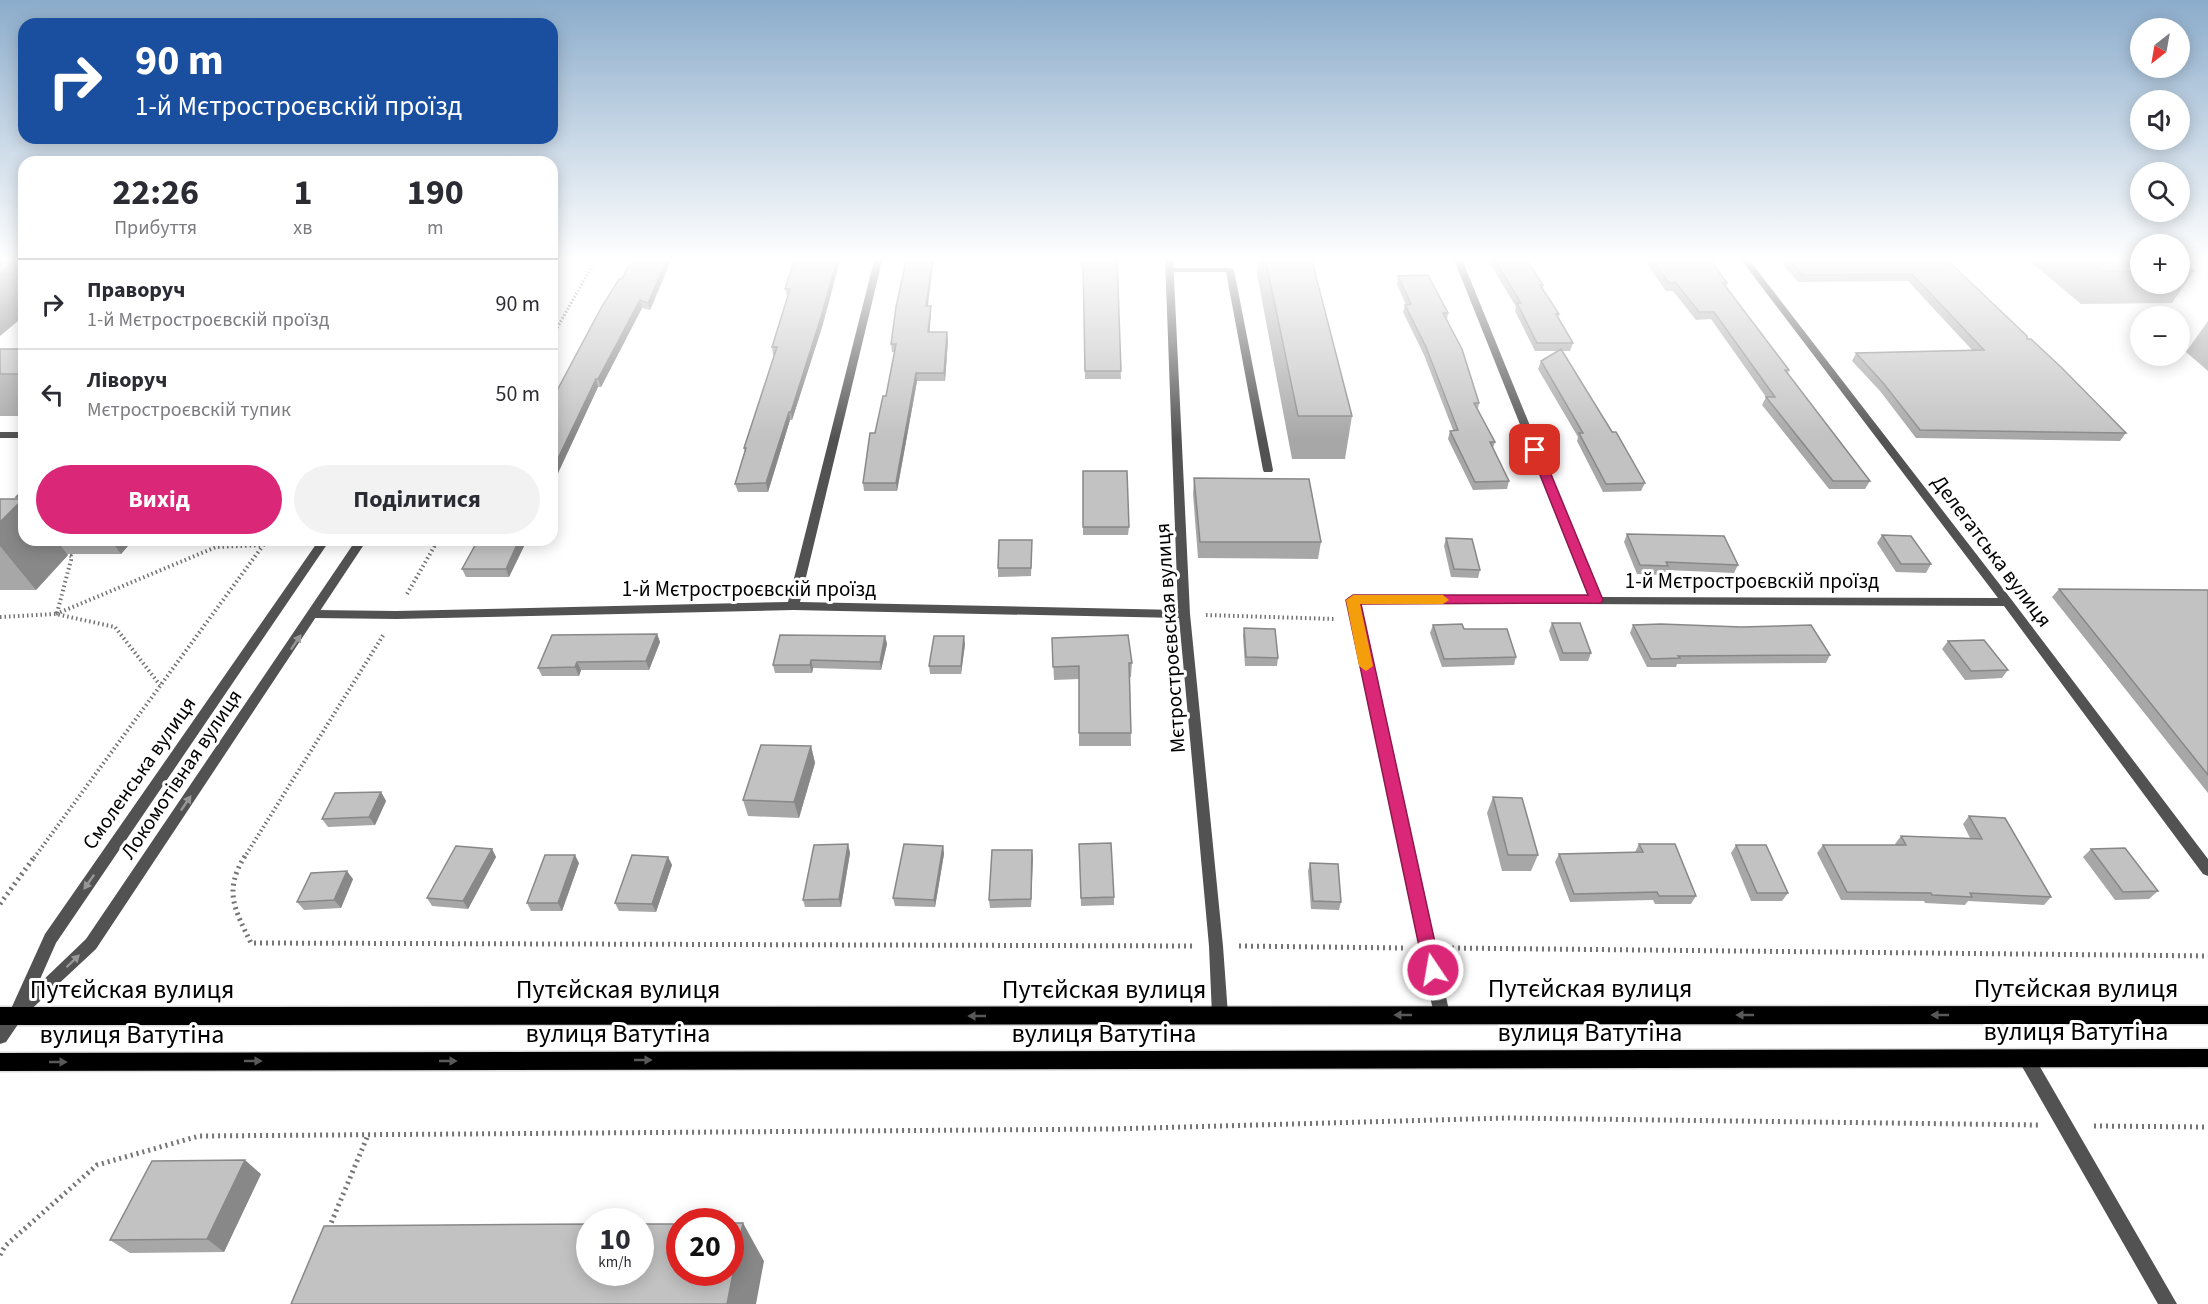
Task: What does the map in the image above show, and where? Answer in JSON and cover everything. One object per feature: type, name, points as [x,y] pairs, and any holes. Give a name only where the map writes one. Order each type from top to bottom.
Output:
[{"type":"main road","name":"Путєйская вулиця","points":[[8,1016],[2208,1015]]},
{"type":"main road","name":"вулиця Ватутіна","points":[[0,1062],[2208,1058]]},
{"type":"street","points":[[793,606],[864,318]]},
{"type":"street","name":"Мєтростроєвская вулиця","points":[[1171,318],[1184,614],[1216,946],[1220,1016]]},
{"type":"street","points":[[1240,318],[1268,470]]},
{"type":"street","points":[[1482,318],[1596,600]]},
{"type":"street","name":"Делегатська вулиця","points":[[1790,318],[2208,870]]},
{"type":"street","points":[[0,435],[18,435]]},
{"type":"street","name":"Смоленська вулиця","points":[[0,1037],[8,1016],[50,939],[321,546]]},
{"type":"street","name":"Локомотівная вулиця","points":[[8,1016],[91,944],[358,546]]},
{"type":"street","name":"1-й Мєтростроєвскій проїзд","points":[[1356,620],[1353,600],[2007,602]]},
{"type":"street","name":"1-й Мєтростроєвскій проїзд","points":[[314,614],[396,615],[793,606],[1184,614]]},
{"type":"street","points":[[1356,620],[1442,1016]]},
{"type":"street","points":[[2026,1058],[2168,1304]]},
{"type":"path","points":[[56,614],[216,547],[240,546]]},
{"type":"path","points":[[0,904],[262,546]]},
{"type":"path","points":[[435,546],[396,615],[236,871],[233,906],[251,943],[1216,946],[2208,956]]},
{"type":"path","points":[[56,614],[71,560],[71,556],[68,555]]},
{"type":"path","points":[[0,617],[56,614],[115,627],[160,685]]},
{"type":"path","points":[[1184,614],[1356,620]]},
{"type":"path","points":[[0,1255],[5,1246],[97,1165],[198,1136],[1112,1129],[1508,1118],[2208,1126]]},
{"type":"path","points":[[326,1236],[368,1135]]},
{"type":"building","points":[[596,318],[631,318],[596,379],[558,458],[558,389]]},
{"type":"building","points":[[781,318],[821,318],[766,483],[735,484],[746,448],[744,448],[777,347],[772,347]]},
{"type":"building","points":[[895,318],[930,318],[928,332],[947,332],[944,373],[916,373],[896,483],[863,483],[870,433],[875,433],[883,396],[886,396],[896,344],[891,344]]},
{"type":"building","points":[[1084,318],[1119,318],[1121,371],[1085,371]]},
{"type":"building","points":[[1278,318],[1327,318],[1352,416],[1298,416]]},
{"type":"building","points":[[1411,318],[1446,318],[1462,349],[1479,403],[1474,403],[1495,442],[1490,442],[1509,481],[1475,482],[1450,431],[1458,430],[1426,347]]},
{"type":"building","points":[[1524,318],[1558,318],[1573,343],[1537,343]]},
{"type":"building","points":[[1718,318],[1749,318],[1789,370],[1785,370],[1870,481],[1833,481],[1766,397],[1775,397]]},
{"type":"building","points":[[1954,318],[2008,318],[2027,336],[2027,339],[2031,339],[2062,368],[2126,433],[1920,430],[1856,353],[1984,350]]},
{"type":"building","points":[[0,349],[18,349],[18,374],[0,374]]},
{"type":"building","points":[[1561,349],[1612,432],[1616,432],[1645,483],[1606,484],[1579,433],[1583,433],[1541,361]]},
{"type":"building","points":[[1083,471],[1127,471],[1129,527],[1083,527]]},
{"type":"building","points":[[1194,478],[1309,479],[1321,542],[1200,542]]},
{"type":"building","points":[[0,499],[18,499],[18,504],[0,522]]},
{"type":"building","points":[[1627,534],[1724,536],[1738,565],[1666,562],[1668,566],[1640,565]]},
{"type":"building","points":[[1882,535],[1911,536],[1931,564],[1901,564]]},
{"type":"building","points":[[1446,538],[1472,539],[1480,570],[1454,569]]},
{"type":"building","points":[[999,540],[1032,540],[1031,568],[998,568]]},
{"type":"building","points":[[475,546],[516,546],[506,569],[462,569]]},
{"type":"building","points":[[2059,589],[2208,590],[2208,775]]},
{"type":"building","points":[[1552,623],[1580,623],[1591,653],[1563,653]]},
{"type":"building","points":[[1462,624],[1464,629],[1507,629],[1516,657],[1444,659],[1433,625]]},
{"type":"building","points":[[1633,625],[1741,627],[1811,625],[1830,655],[1678,656],[1680,658],[1651,659]]},
{"type":"building","points":[[1244,628],[1275,629],[1278,658],[1246,657]]},
{"type":"building","points":[[657,634],[646,661],[577,662],[575,667],[538,668],[552,635]]},
{"type":"building","points":[[780,635],[885,636],[880,662],[811,660],[810,665],[773,665]]},
{"type":"building","points":[[1128,635],[1132,663],[1129,663],[1131,733],[1079,733],[1079,666],[1053,667],[1052,638]]},
{"type":"building","points":[[934,636],[964,636],[961,666],[929,666]]},
{"type":"building","points":[[1984,640],[2008,670],[1971,671],[1948,641]]},
{"type":"building","points":[[761,745],[811,746],[794,802],[743,800]]},
{"type":"building","points":[[381,792],[369,817],[322,819],[335,793]]},
{"type":"building","points":[[1493,797],[1522,798],[1538,855],[1508,855]]},
{"type":"building","points":[[1969,816],[2005,818],[2051,897],[1970,893],[1972,897],[1932,895],[1931,893],[1847,892],[1823,845],[1906,845],[1901,836],[1982,839]]},
{"type":"building","points":[[1111,843],[1114,897],[1081,898],[1079,844]]},
{"type":"building","points":[[848,844],[839,899],[803,900],[814,845]]},
{"type":"building","points":[[904,844],[943,846],[934,900],[893,898]]},
{"type":"building","points":[[1639,844],[1675,844],[1696,896],[1659,896],[1657,892],[1574,894],[1559,854],[1643,852]]},
{"type":"building","points":[[1736,845],[1766,845],[1788,893],[1757,893]]},
{"type":"building","points":[[456,846],[492,849],[463,901],[427,898]]},
{"type":"building","points":[[2125,848],[2158,891],[2123,892],[2091,849]]},
{"type":"building","points":[[992,850],[1032,850],[1031,899],[989,900]]},
{"type":"building","points":[[545,855],[575,855],[558,903],[527,903]]},
{"type":"building","points":[[632,855],[668,857],[652,904],[615,903]]},
{"type":"building","points":[[1310,863],[1338,864],[1341,902],[1313,901]]},
{"type":"building","points":[[347,871],[334,900],[297,902],[311,873]]},
{"type":"building","points":[[245,1160],[207,1239],[110,1240],[152,1161]]},
{"type":"building","points":[[576,1224],[576,1286],[654,1286],[654,1224],[666,1224],[666,1286],[731,1286],[727,1304],[291,1304],[324,1226]]},
{"type":"slow traffic","points":[[1366,666],[1353,600],[1443,600]]},
{"type":"route","points":[[1433,970],[1353,600],[1596,600],[1535,450]]}]
